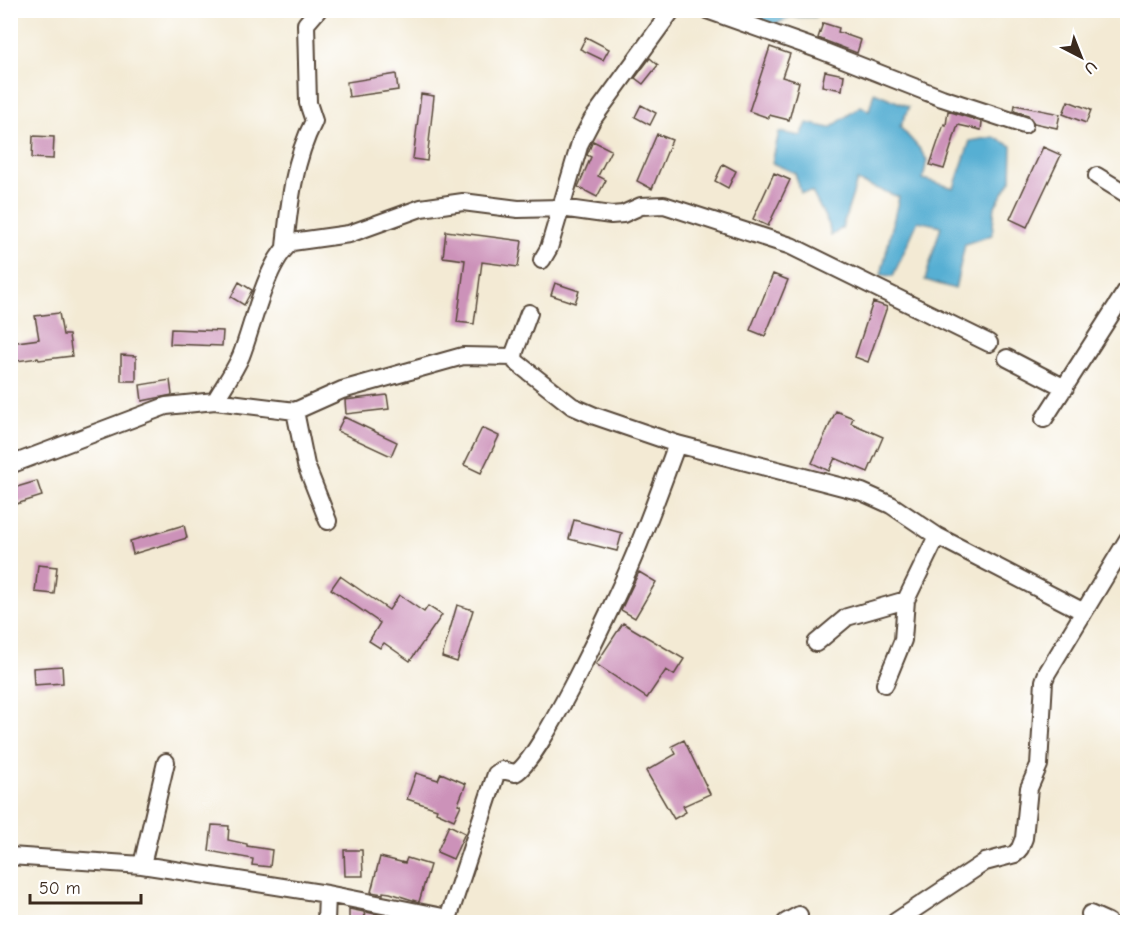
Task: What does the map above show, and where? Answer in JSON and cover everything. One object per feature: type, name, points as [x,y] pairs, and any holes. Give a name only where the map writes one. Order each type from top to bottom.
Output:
[{"type":"street","points":[[285,247],[299,157],[314,121],[308,103],[306,24],[318,10]]},
{"type":"street","points":[[542,260],[549,248],[573,161],[584,135],[592,120],[672,10]]},
{"type":"street","points":[[707,10],[820,50],[942,98],[1024,125]]},
{"type":"street","points":[[1097,176],[1128,195]]},
{"type":"street","points":[[214,401],[240,359],[260,299],[278,257],[285,247],[292,242],[349,234],[421,208],[463,202],[518,208],[561,208],[611,215],[623,214],[641,206],[664,205],[791,246],[988,343]]},
{"type":"street","points":[[1044,419],[1128,288]]},
{"type":"street","points":[[529,313],[514,357],[516,362],[578,409],[677,444],[862,492],[891,505],[938,536],[1084,612]]},
{"type":"street","points":[[10,465],[166,406],[214,401],[295,411],[342,390],[463,356],[514,357]]},
{"type":"street","points":[[1007,358],[1065,388]]},
{"type":"street","points":[[295,411],[306,465],[328,521]]},
{"type":"street","points":[[10,856],[142,865],[327,894],[448,920],[496,774],[502,770],[515,773],[523,769],[578,677],[631,565],[677,444]]},
{"type":"street","points":[[885,684],[903,640],[906,600],[938,536]]},
{"type":"street","points":[[896,922],[985,862],[1015,854],[1020,849],[1024,838],[1029,788],[1039,765],[1044,681],[1128,539]]},
{"type":"street","points":[[816,643],[847,617],[906,600]]},
{"type":"street","points":[[142,865],[166,762]]},
{"type":"street","points":[[326,922],[327,894]]},
{"type":"street","points":[[1090,914],[1108,922]]},
{"type":"water","points":[[743,11],[817,11],[815,17],[790,17],[770,27]]},
{"type":"water","points":[[874,92],[909,107],[900,127],[927,160],[923,179],[954,188],[970,141],[994,137],[1012,146],[1011,180],[995,206],[992,235],[965,244],[955,289],[925,280],[941,226],[918,221],[893,276],[881,275],[899,197],[857,181],[842,228],[831,236],[829,225],[812,192],[801,193],[795,173],[772,163],[779,132],[801,136],[807,123],[830,128],[861,106],[869,111]]},
{"type":"building","points":[[823,23],[839,28],[838,32],[861,40],[857,53],[818,38]]},
{"type":"building","points":[[586,37],[609,49],[603,60],[580,49]]},
{"type":"building","points":[[770,47],[790,54],[782,77],[799,82],[789,120],[769,115],[769,118],[749,111]]},
{"type":"building","points":[[650,58],[658,65],[643,84],[635,78]]},
{"type":"building","points":[[825,71],[844,75],[842,90],[822,86]]},
{"type":"building","points":[[396,74],[398,90],[349,97],[347,82]]},
{"type":"building","points":[[421,94],[434,96],[427,161],[413,159]]},
{"type":"building","points":[[1068,101],[1091,110],[1086,123],[1063,114]]},
{"type":"building","points":[[641,105],[656,113],[650,125],[635,117]]},
{"type":"building","points":[[1015,105],[1060,114],[1057,128],[1034,123],[1028,115],[1014,111]]},
{"type":"building","points":[[948,111],[982,122],[981,130],[958,125],[944,169],[930,165],[944,124],[946,125]]},
{"type":"building","points":[[657,134],[672,140],[652,189],[637,181]]},
{"type":"building","points":[[33,136],[54,137],[53,159],[32,158]]},
{"type":"building","points":[[593,141],[611,150],[598,176],[606,180],[597,197],[578,187],[591,157],[587,155]]},
{"type":"building","points":[[1043,147],[1061,155],[1027,227],[1010,219]]},
{"type":"building","points":[[723,164],[736,171],[728,188],[715,181]]},
{"type":"building","points":[[774,173],[790,180],[768,226],[753,219]]},
{"type":"building","points":[[446,231],[522,241],[518,267],[482,262],[474,324],[457,322],[465,260],[443,257]]},
{"type":"building","points":[[773,274],[788,280],[765,336],[750,330]]},
{"type":"building","points":[[239,282],[252,290],[244,305],[231,297]]},
{"type":"building","points":[[555,283],[579,291],[575,303],[551,295]]},
{"type":"building","points":[[873,302],[887,307],[868,362],[855,357]]},
{"type":"building","points":[[59,313],[63,335],[69,335],[72,356],[10,362],[10,343],[39,339],[35,316]]},
{"type":"building","points":[[171,329],[223,331],[222,346],[170,344]]},
{"type":"building","points":[[121,355],[136,356],[136,381],[121,381]]},
{"type":"building","points":[[170,380],[172,395],[142,401],[140,385]]},
{"type":"building","points":[[387,395],[389,409],[346,414],[345,400]]},
{"type":"building","points":[[836,411],[853,418],[851,423],[883,437],[868,472],[835,458],[829,471],[812,463]]},
{"type":"building","points":[[344,417],[397,442],[391,456],[337,431]]},
{"type":"building","points":[[482,428],[499,436],[481,473],[464,465]]},
{"type":"building","points":[[37,481],[42,496],[10,506],[10,489]]},
{"type":"building","points":[[574,520],[622,533],[617,551],[569,539]]},
{"type":"building","points":[[184,525],[187,538],[133,554],[130,541]]},
{"type":"building","points":[[38,565],[57,567],[54,594],[35,592]]},
{"type":"building","points":[[639,572],[656,582],[635,618],[621,610]]},
{"type":"building","points":[[340,576],[389,610],[399,595],[424,612],[428,606],[442,615],[410,661],[384,643],[380,648],[369,641],[380,623],[331,589]]},
{"type":"building","points":[[457,605],[473,610],[457,662],[442,657]]},
{"type":"building","points":[[623,623],[684,659],[674,675],[666,670],[647,698],[596,664]]},
{"type":"building","points":[[62,666],[63,683],[34,685],[33,668]]},
{"type":"building","points":[[684,740],[710,794],[683,806],[686,812],[674,819],[646,771],[676,754],[672,746]]},
{"type":"building","points":[[416,773],[438,780],[441,773],[466,784],[458,804],[461,805],[454,820],[436,812],[437,809],[407,799]]},
{"type":"building","points":[[212,825],[229,826],[228,840],[272,850],[270,867],[252,865],[253,859],[209,851]]},
{"type":"building","points":[[449,825],[465,833],[453,859],[437,852]]},
{"type":"building","points":[[344,850],[362,850],[363,876],[345,876]]},
{"type":"building","points":[[380,857],[405,863],[407,858],[430,865],[419,902],[390,893],[371,892]]},
{"type":"building","points":[[349,909],[364,912],[365,918],[366,912],[383,916],[383,922],[349,920]]}]
